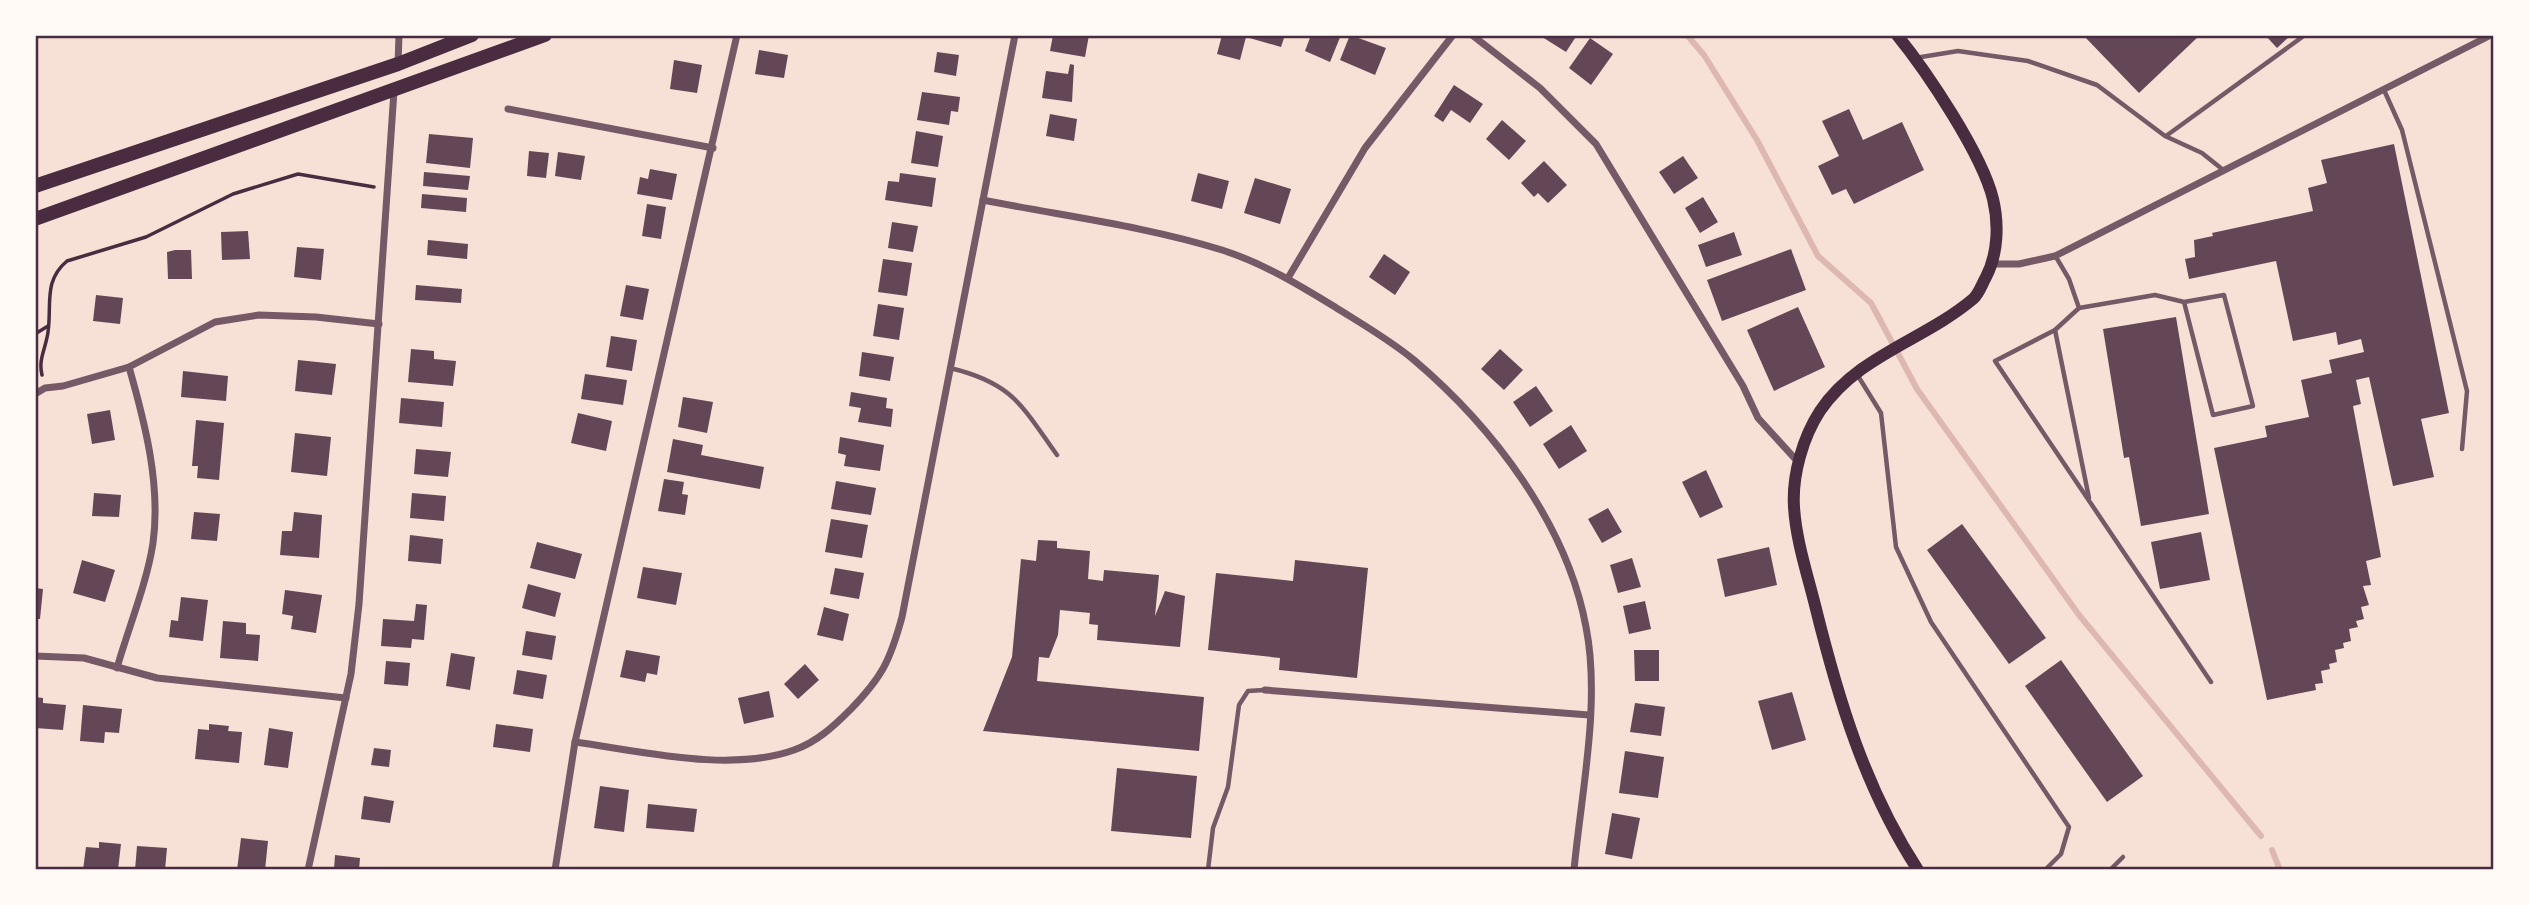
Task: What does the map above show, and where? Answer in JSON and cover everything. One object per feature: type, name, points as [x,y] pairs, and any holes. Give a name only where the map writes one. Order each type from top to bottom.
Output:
[{"type":"main road","points":[[35,186],[398,64],[472,35]]},
{"type":"main road","points":[[35,219],[545,35]]},
{"type":"main road","points":[[1898,35],[1915,58],[1979,166],[1993,198],[1997,230],[1993,264],[1975,298],[1855,372],[1819,412],[1807,436],[1799,463],[1794,504],[1799,541],[1849,731],[1867,774],[1918,870]]},
{"type":"street","points":[[398,64],[400,35]]},
{"type":"street","points":[[555,870],[575,743],[737,35]]},
{"type":"street","points":[[575,743],[689,757],[769,757],[807,744],[839,721],[886,668],[893,652],[1015,35]]},
{"type":"street","points":[[1288,278],[1365,148],[1453,35]]},
{"type":"street","points":[[1472,35],[1540,88],[1596,144],[1743,386],[1758,418],[1799,463]]},
{"type":"street","points":[[1993,264],[2019,264],[2055,256],[2491,35]]},
{"type":"street","points":[[308,870],[346,698],[359,604],[394,91]]},
{"type":"street","points":[[508,109],[713,148]]},
{"type":"street","points":[[983,200],[1176,238],[1224,251],[1288,278],[1413,359],[1482,428],[1515,471],[1555,537],[1575,582],[1591,665],[1589,715],[1574,870]]},
{"type":"street","points":[[35,394],[45,388],[62,386],[129,367],[215,322],[259,315],[316,317],[379,324]]},
{"type":"street","points":[[117,668],[153,544],[155,498],[144,418],[129,367]]},
{"type":"street","points":[[35,656],[84,658],[185,682],[346,698]]},
{"type":"street","points":[[1265,690],[1589,715]]},
{"type":"lane","points":[[2165,136],[2305,35]]},
{"type":"lane","points":[[1915,58],[1958,51],[2028,61],[2097,85],[2165,136],[2202,153],[2222,169]]},
{"type":"lane","points":[[2383,89],[2402,130],[2467,391],[2462,449]]},
{"type":"lane","points":[[2055,256],[2069,279],[2078,308]]},
{"type":"lane","points":[[2184,302],[2213,415],[2253,406],[2224,295],[2184,302],[2155,295],[2078,308],[2055,330],[1995,361],[2211,682]]},
{"type":"lane","points":[[2055,330],[2090,503]]},
{"type":"lane","points":[[950,368],[983,376],[1004,387],[1021,405],[1057,455]]},
{"type":"lane","points":[[1855,372],[1881,413],[1896,547],[1931,622],[2069,827],[2061,854],[2045,870]]},
{"type":"lane","points":[[1208,870],[1213,828],[1228,787],[1239,705],[1248,691],[1265,690]]},
{"type":"lane","points":[[2110,870],[2123,857]]},
{"type":"path","points":[[45,388],[40,368],[48,326],[50,287],[59,268],[67,261],[146,237],[233,194],[298,174],[331,177],[388,190]]},
{"type":"path","points":[[35,334],[48,326]]},
{"type":"path","points":[[35,365],[40,368]]},
{"type":"building","points":[[1053,35],[1089,35],[1085,57],[1050,51]]},
{"type":"building","points":[[1222,35],[1285,35],[1281,47],[1246,37],[1240,60],[1217,54]]},
{"type":"building","points":[[1311,35],[1341,35],[1330,62],[1305,51]]},
{"type":"building","points":[[1350,35],[1386,48],[1375,75],[1340,60]]},
{"type":"building","points":[[1539,35],[1577,35],[1566,52]]},
{"type":"building","points":[[2083,35],[2200,35],[2139,93]]},
{"type":"building","points":[[2265,35],[2291,35],[2277,48]]},
{"type":"building","points":[[1590,38],[1613,54],[1591,85],[1569,68]]},
{"type":"building","points":[[759,50],[788,55],[784,78],[755,74]]},
{"type":"building","points":[[937,52],[959,55],[956,76],[934,72]]},
{"type":"building","points":[[674,60],[702,65],[697,93],[670,89]]},
{"type":"building","points":[[1070,64],[1074,65],[1072,102],[1042,98],[1046,71],[1068,74]]},
{"type":"building","points":[[1454,85],[1483,104],[1470,123],[1451,110],[1443,122],[1434,116]]},
{"type":"building","points":[[922,92],[960,97],[958,112],[951,111],[949,125],[917,120]]},
{"type":"building","points":[[1849,109],[1863,140],[1902,122],[1924,170],[1854,204],[1846,189],[1832,195],[1818,166],[1839,156],[1822,121]]},
{"type":"building","points":[[1050,114],[1077,119],[1074,141],[1046,136]]},
{"type":"building","points":[[1502,120],[1526,141],[1509,160],[1486,139]]},
{"type":"building","points":[[916,131],[943,136],[938,167],[911,163]]},
{"type":"building","points":[[429,134],[473,138],[470,168],[426,163]]},
{"type":"building","points":[[2394,144],[2449,413],[2421,419],[2434,477],[2393,486],[2369,377],[2356,380],[2361,404],[2353,406],[2381,557],[2366,561],[2371,585],[2363,586],[2369,605],[2361,607],[2364,619],[2356,621],[2358,627],[2349,629],[2351,641],[2343,643],[2344,648],[2335,650],[2337,662],[2329,664],[2330,669],[2321,671],[2323,683],[2315,684],[2316,690],[2267,700],[2214,448],[2267,437],[2265,426],[2309,417],[2301,380],[2332,373],[2329,360],[2364,352],[2361,339],[2338,345],[2336,332],[2293,341],[2276,261],[2189,279],[2185,259],[2195,257],[2194,240],[2213,236],[2212,233],[2313,211],[2308,188],[2327,183],[2321,160]]},
{"type":"building","points":[[529,151],[549,153],[546,178],[527,176]]},
{"type":"building","points":[[558,152],[585,156],[581,180],[555,176]]},
{"type":"building","points":[[1683,156],[1698,178],[1674,194],[1659,172]]},
{"type":"building","points":[[1544,161],[1567,185],[1548,203],[1538,193],[1534,197],[1521,183]]},
{"type":"building","points":[[650,169],[677,174],[672,200],[637,194],[640,177],[648,179]]},
{"type":"building","points":[[424,172],[470,176],[468,190],[423,186]]},
{"type":"building","points":[[900,173],[936,178],[932,207],[885,200],[888,181],[899,182]]},
{"type":"building","points":[[1198,173],[1229,181],[1222,209],[1191,201]]},
{"type":"building","points":[[1255,178],[1291,189],[1280,224],[1244,213]]},
{"type":"building","points":[[422,194],[467,198],[466,212],[421,208]]},
{"type":"building","points":[[1703,197],[1718,222],[1700,233],[1685,208]]},
{"type":"building","points":[[647,204],[666,207],[661,239],[642,236]]},
{"type":"building","points":[[892,222],[918,226],[913,252],[888,248]]},
{"type":"building","points":[[248,231],[250,259],[222,260],[221,232]]},
{"type":"building","points":[[1734,232],[1742,255],[1706,267],[1698,245]]},
{"type":"building","points":[[428,240],[468,244],[467,259],[427,255]]},
{"type":"building","points":[[297,247],[324,249],[321,280],[294,277]]},
{"type":"building","points":[[1791,249],[1806,290],[1722,321],[1707,280]]},
{"type":"building","points":[[191,250],[192,279],[168,279],[167,252]]},
{"type":"building","points":[[1384,254],[1410,272],[1395,295],[1369,277]]},
{"type":"building","points":[[883,259],[912,263],[907,296],[878,292]]},
{"type":"building","points":[[416,285],[462,289],[461,303],[415,300]]},
{"type":"building","points":[[626,285],[649,289],[643,320],[620,316]]},
{"type":"building","points":[[96,295],[123,298],[120,324],[93,321]]},
{"type":"building","points":[[878,304],[904,308],[899,340],[873,336]]},
{"type":"building","points":[[1798,307],[1825,367],[1774,391],[1747,330]]},
{"type":"building","points":[[2176,317],[2209,514],[2141,526],[2129,457],[2124,458],[2103,329]]},
{"type":"building","points":[[611,336],[637,340],[632,371],[606,367]]},
{"type":"building","points":[[411,349],[434,351],[434,359],[456,361],[453,386],[408,382]]},
{"type":"building","points":[[1500,349],[1523,370],[1504,390],[1481,369]]},
{"type":"building","points":[[862,352],[894,357],[890,381],[859,376]]},
{"type":"building","points":[[298,360],[336,364],[332,395],[295,391]]},
{"type":"building","points":[[183,371],[228,376],[226,401],[181,397]]},
{"type":"building","points":[[585,374],[627,380],[623,405],[581,399]]},
{"type":"building","points":[[1536,386],[1553,411],[1530,427],[1513,402]]},
{"type":"building","points":[[851,392],[887,398],[886,408],[893,409],[891,427],[858,422],[861,408],[849,406]]},
{"type":"building","points":[[683,397],[713,402],[707,433],[678,427]]},
{"type":"building","points":[[401,398],[444,402],[442,427],[399,423]]},
{"type":"building","points":[[110,410],[115,440],[92,444],[87,414]]},
{"type":"building","points":[[578,413],[612,421],[606,451],[571,443]]},
{"type":"building","points":[[196,420],[224,423],[219,480],[197,478],[198,466],[192,466]]},
{"type":"building","points":[[1571,425],[1587,451],[1559,469],[1543,444]]},
{"type":"building","points":[[295,433],[331,437],[327,476],[291,472]]},
{"type":"building","points":[[840,437],[884,445],[880,471],[844,466],[846,455],[838,453]]},
{"type":"building","points":[[673,439],[703,445],[701,455],[764,467],[760,489],[667,472]]},
{"type":"building","points":[[416,449],[451,452],[448,477],[414,474]]},
{"type":"building","points":[[1706,470],[1723,507],[1700,518],[1682,482]]},
{"type":"building","points":[[664,479],[684,482],[682,494],[688,495],[685,515],[658,511]]},
{"type":"building","points":[[836,481],[876,488],[871,515],[831,509]]},
{"type":"building","points":[[94,493],[121,495],[119,517],[92,516]]},
{"type":"building","points":[[412,493],[446,496],[444,521],[410,518]]},
{"type":"building","points":[[1608,508],[1622,532],[1602,543],[1588,519]]},
{"type":"building","points":[[194,512],[220,514],[217,541],[191,539]]},
{"type":"building","points":[[294,512],[322,515],[319,558],[280,555],[282,531],[292,531]]},
{"type":"building","points":[[831,519],[868,525],[862,558],[825,552]]},
{"type":"building","points":[[1962,524],[2046,638],[2009,664],[1927,550]]},
{"type":"building","points":[[2201,532],[2210,580],[2160,589],[2151,542]]},
{"type":"building","points":[[410,535],[443,539],[441,564],[408,561]]},
{"type":"building","points":[[1038,540],[1057,541],[1057,548],[1090,551],[1088,579],[1103,581],[1104,570],[1159,575],[1155,616],[1165,591],[1185,596],[1180,647],[1097,640],[1098,625],[1089,624],[1090,613],[1060,610],[1058,635],[1049,658],[1039,657],[1037,681],[1204,697],[1199,751],[983,731],[1012,657],[1021,559],[1036,561]]},
{"type":"building","points":[[537,542],[582,554],[575,579],[530,568]]},
{"type":"building","points":[[1769,547],[1777,585],[1725,597],[1717,559]]},
{"type":"building","points":[[1632,558],[1641,587],[1618,593],[1610,565]]},
{"type":"building","points":[[82,560],[115,570],[105,602],[73,593]]},
{"type":"building","points":[[1295,560],[1368,568],[1357,678],[1279,670],[1280,658],[1208,650],[1216,573],[1293,581]]},
{"type":"building","points":[[643,567],[682,573],[676,605],[637,598]]},
{"type":"building","points":[[835,568],[864,573],[859,599],[830,594]]},
{"type":"building","points":[[528,584],[561,593],[555,617],[522,608]]},
{"type":"building","points":[[35,588],[43,589],[40,619],[35,619]]},
{"type":"building","points":[[285,590],[322,595],[316,633],[291,629],[293,616],[282,614]]},
{"type":"building","points":[[181,597],[208,600],[203,641],[169,637],[171,620],[178,621]]},
{"type":"building","points":[[1645,601],[1651,629],[1629,634],[1623,606]]},
{"type":"building","points":[[416,604],[427,605],[424,640],[412,639],[411,648],[381,646],[383,619],[414,621]]},
{"type":"building","points":[[824,607],[849,614],[843,641],[817,635]]},
{"type":"building","points":[[223,621],[246,623],[246,634],[260,635],[258,661],[220,658]]},
{"type":"building","points":[[526,631],[556,636],[552,660],[522,655]]},
{"type":"building","points":[[626,650],[660,656],[657,675],[647,673],[645,682],[620,677]]},
{"type":"building","points":[[1634,650],[1659,650],[1659,681],[1635,681]]},
{"type":"building","points":[[451,653],[475,657],[470,690],[446,686]]},
{"type":"building","points":[[2061,660],[2143,776],[2107,802],[2025,686]]},
{"type":"building","points":[[386,661],[410,663],[408,686],[384,684]]},
{"type":"building","points":[[805,664],[819,680],[798,699],[784,684]]},
{"type":"building","points":[[517,670],[547,675],[543,699],[513,694]]},
{"type":"building","points":[[769,691],[774,717],[744,724],[738,698]]},
{"type":"building","points":[[1792,692],[1806,740],[1772,750],[1758,701]]},
{"type":"building","points":[[35,697],[43,698],[43,703],[66,705],[63,730],[35,728]]},
{"type":"building","points":[[1635,703],[1665,707],[1661,736],[1630,732]]},
{"type":"building","points":[[83,705],[122,709],[119,733],[105,732],[104,743],[80,741]]},
{"type":"building","points":[[209,724],[229,726],[228,731],[242,732],[239,763],[195,759],[198,729],[209,730]]},
{"type":"building","points":[[496,724],[533,729],[530,752],[493,747]]},
{"type":"building","points":[[269,728],[293,732],[288,768],[264,765]]},
{"type":"building","points":[[374,748],[391,750],[389,767],[371,765]]},
{"type":"building","points":[[1625,751],[1664,757],[1658,798],[1619,793]]},
{"type":"building","points":[[1117,768],[1197,776],[1191,838],[1111,831]]},
{"type":"building","points":[[600,786],[629,790],[624,832],[594,828]]},
{"type":"building","points":[[364,796],[394,801],[390,823],[361,819]]},
{"type":"building","points":[[648,804],[697,809],[694,832],[646,828]]},
{"type":"building","points":[[1612,813],[1640,818],[1632,859],[1605,854]]},
{"type":"building","points":[[241,838],[268,841],[265,870],[237,870]]},
{"type":"building","points":[[99,842],[121,844],[118,870],[83,870],[86,847],[99,848]]},
{"type":"building","points":[[137,846],[167,848],[165,870],[135,870]]},
{"type":"building","points":[[335,855],[360,858],[359,870],[334,870]]},
{"type":"waterway","points":[[1687,35],[1704,55],[1757,140],[1818,256],[1871,303],[1917,389],[2079,615],[2261,836]]},
{"type":"waterway","points":[[2272,850],[2280,870]]}]
